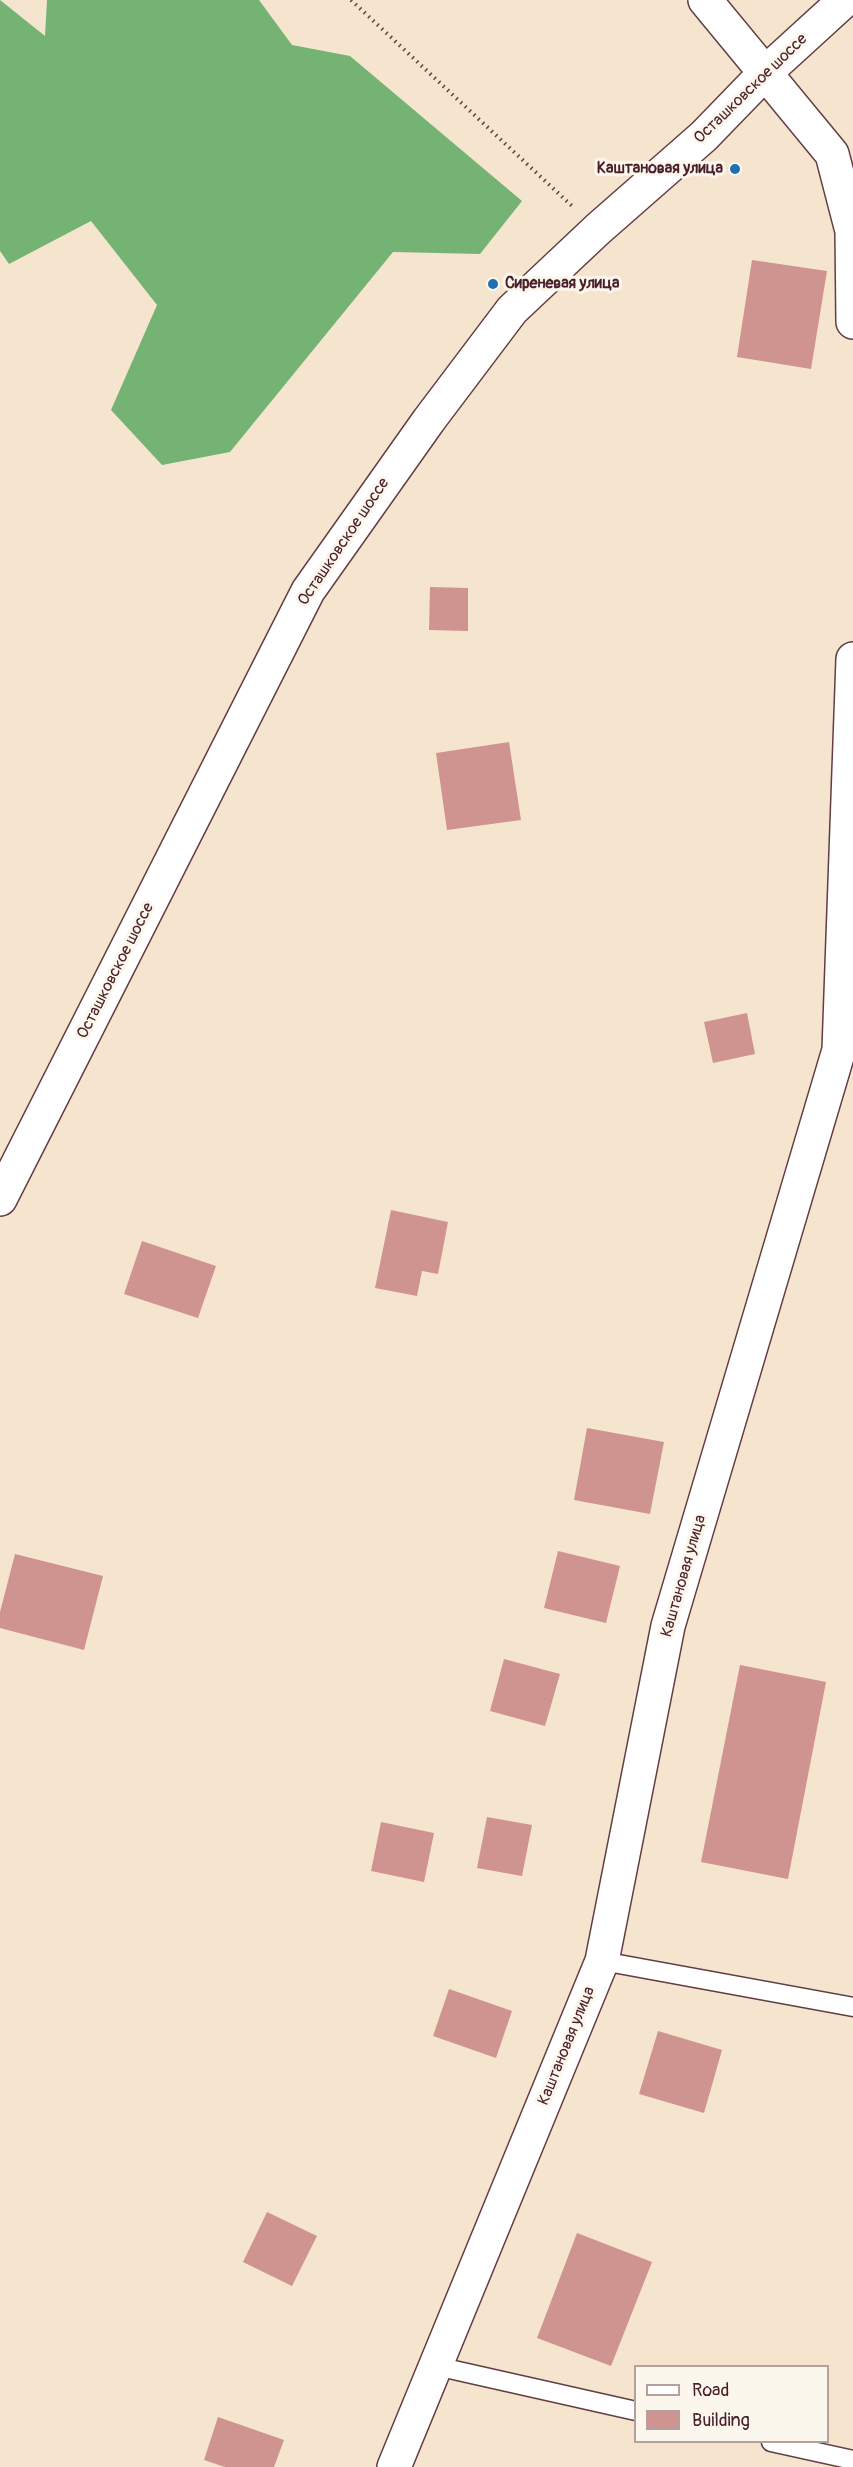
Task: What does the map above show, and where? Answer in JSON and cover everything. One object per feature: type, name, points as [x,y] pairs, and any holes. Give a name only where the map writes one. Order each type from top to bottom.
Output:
[{"type":"street","points":[[705,0],[832,154],[852,231],[853,321]]},
{"type":"street","name":"Осташковское шоссе","points":[[0,1199],[308,591],[429,420],[512,310],[598,229],[704,136],[765,73],[845,0]]},
{"type":"street","name":"Каштановая улица","points":[[394,2467],[602,1961],[668,1626],[839,1050],[853,658]]},
{"type":"lane","points":[[602,1961],[853,2007]]},
{"type":"lane","points":[[436,2366],[634,2411]]},
{"type":"lane","points":[[776,2443],[853,2460]]},
{"type":"path","points":[[351,0],[598,229]]},
{"type":"green space","points":[[0,0],[45,36],[47,0],[259,0],[292,45],[350,56],[522,201],[480,254],[393,252],[230,452],[162,465],[111,410],[157,305],[91,221],[9,264],[0,251]]},
{"type":"building","points":[[752,260],[827,271],[811,369],[737,357]]},
{"type":"building","points":[[430,587],[468,588],[468,631],[429,630]]},
{"type":"building","points":[[509,742],[521,820],[447,830],[436,753]]},
{"type":"building","points":[[747,1013],[755,1054],[713,1063],[704,1022]]},
{"type":"building","points":[[391,1210],[448,1222],[438,1274],[422,1271],[417,1296],[375,1288]]},
{"type":"building","points":[[142,1241],[216,1266],[198,1318],[124,1294]]},
{"type":"building","points":[[587,1428],[664,1442],[650,1514],[574,1500]]},
{"type":"building","points":[[558,1551],[620,1566],[606,1623],[544,1608]]},
{"type":"building","points":[[15,1554],[103,1576],[84,1650],[0,1628],[0,1612]]},
{"type":"building","points":[[504,1659],[560,1674],[545,1726],[490,1711]]},
{"type":"building","points":[[740,1665],[826,1682],[788,1879],[701,1862]]},
{"type":"building","points":[[487,1817],[532,1825],[522,1876],[477,1868]]},
{"type":"building","points":[[381,1822],[434,1833],[424,1882],[371,1871]]},
{"type":"building","points":[[449,1989],[512,2011],[496,2058],[433,2036]]},
{"type":"building","points":[[658,2031],[722,2050],[704,2113],[639,2094]]},
{"type":"building","points":[[267,2212],[317,2236],[292,2286],[243,2262]]},
{"type":"building","points":[[577,2233],[652,2262],[611,2366],[537,2338]]},
{"type":"building","points":[[218,2417],[284,2440],[274,2467],[225,2467],[204,2460]]},
{"type":"place","name":"Каштановая улица","points":[[735,169]]},
{"type":"place","name":"Сиреневая улица","points":[[493,284]]}]
